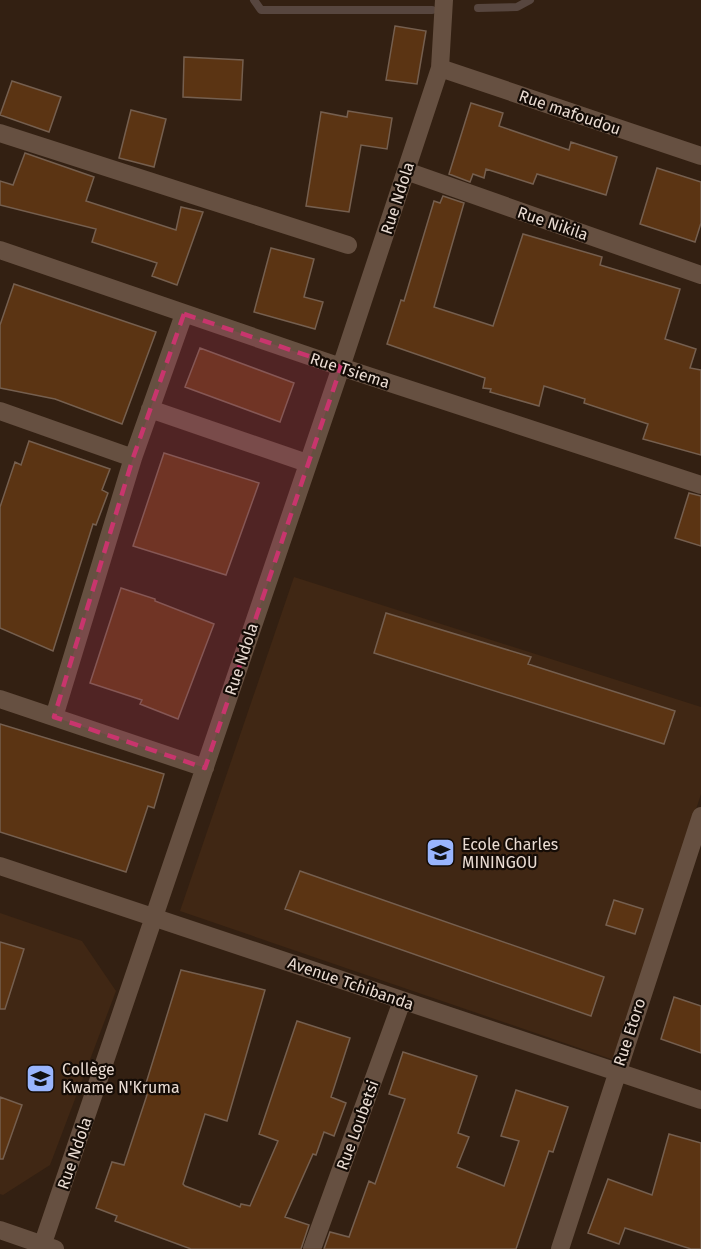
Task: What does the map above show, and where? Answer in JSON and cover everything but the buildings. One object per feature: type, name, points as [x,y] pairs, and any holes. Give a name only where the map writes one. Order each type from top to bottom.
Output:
[{"type":"street","name":"Rue Ndola","points":[[46,1248],[440,68],[444,0]]},
{"type":"street","name":"Rue mafoudou","points":[[440,68],[701,156]]},
{"type":"street","points":[[0,133],[348,245]]},
{"type":"street","name":"Rue Nikila","points":[[406,171],[701,274]]},
{"type":"street","name":"Rue Tsiema","points":[[0,250],[341,367],[701,485]]},
{"type":"street","points":[[54,717],[133,458],[184,314]]},
{"type":"street","points":[[150,409],[307,463]]},
{"type":"street","points":[[0,412],[133,458]]},
{"type":"street","points":[[0,699],[205,768]]},
{"type":"street","name":"Rue Etoro","points":[[560,1249],[616,1070],[701,816]]},
{"type":"street","name":"Avenue Tchibanda","points":[[0,866],[701,1100]]},
{"type":"street","name":"Rue Loubetsi","points":[[312,1249],[402,1001]]},
{"type":"street","points":[[0,1230],[46,1248]]},
{"type":"highlighted area","points":[[184,314],[341,367],[205,768],[54,717],[133,458]]},
{"type":"shaded area","name":"Ecole Charles MININGOU","points":[[294,577],[701,707],[701,794],[614,1060],[180,911]]},
{"type":"shaded area","name":"Collège Kwame N'Kruma","points":[[0,913],[82,941],[116,991],[50,1165],[3,1195],[0,1194]]},
{"type":"waterway","points":[[254,0],[261,10],[432,10]]},
{"type":"waterway","points":[[478,8],[517,7],[530,0]]},
{"type":"place","name":"Ecole Charles MININGOU","points":[[441,853]]},
{"type":"place","name":"Collège Kwame N'Kruma","points":[[41,1078]]}]
